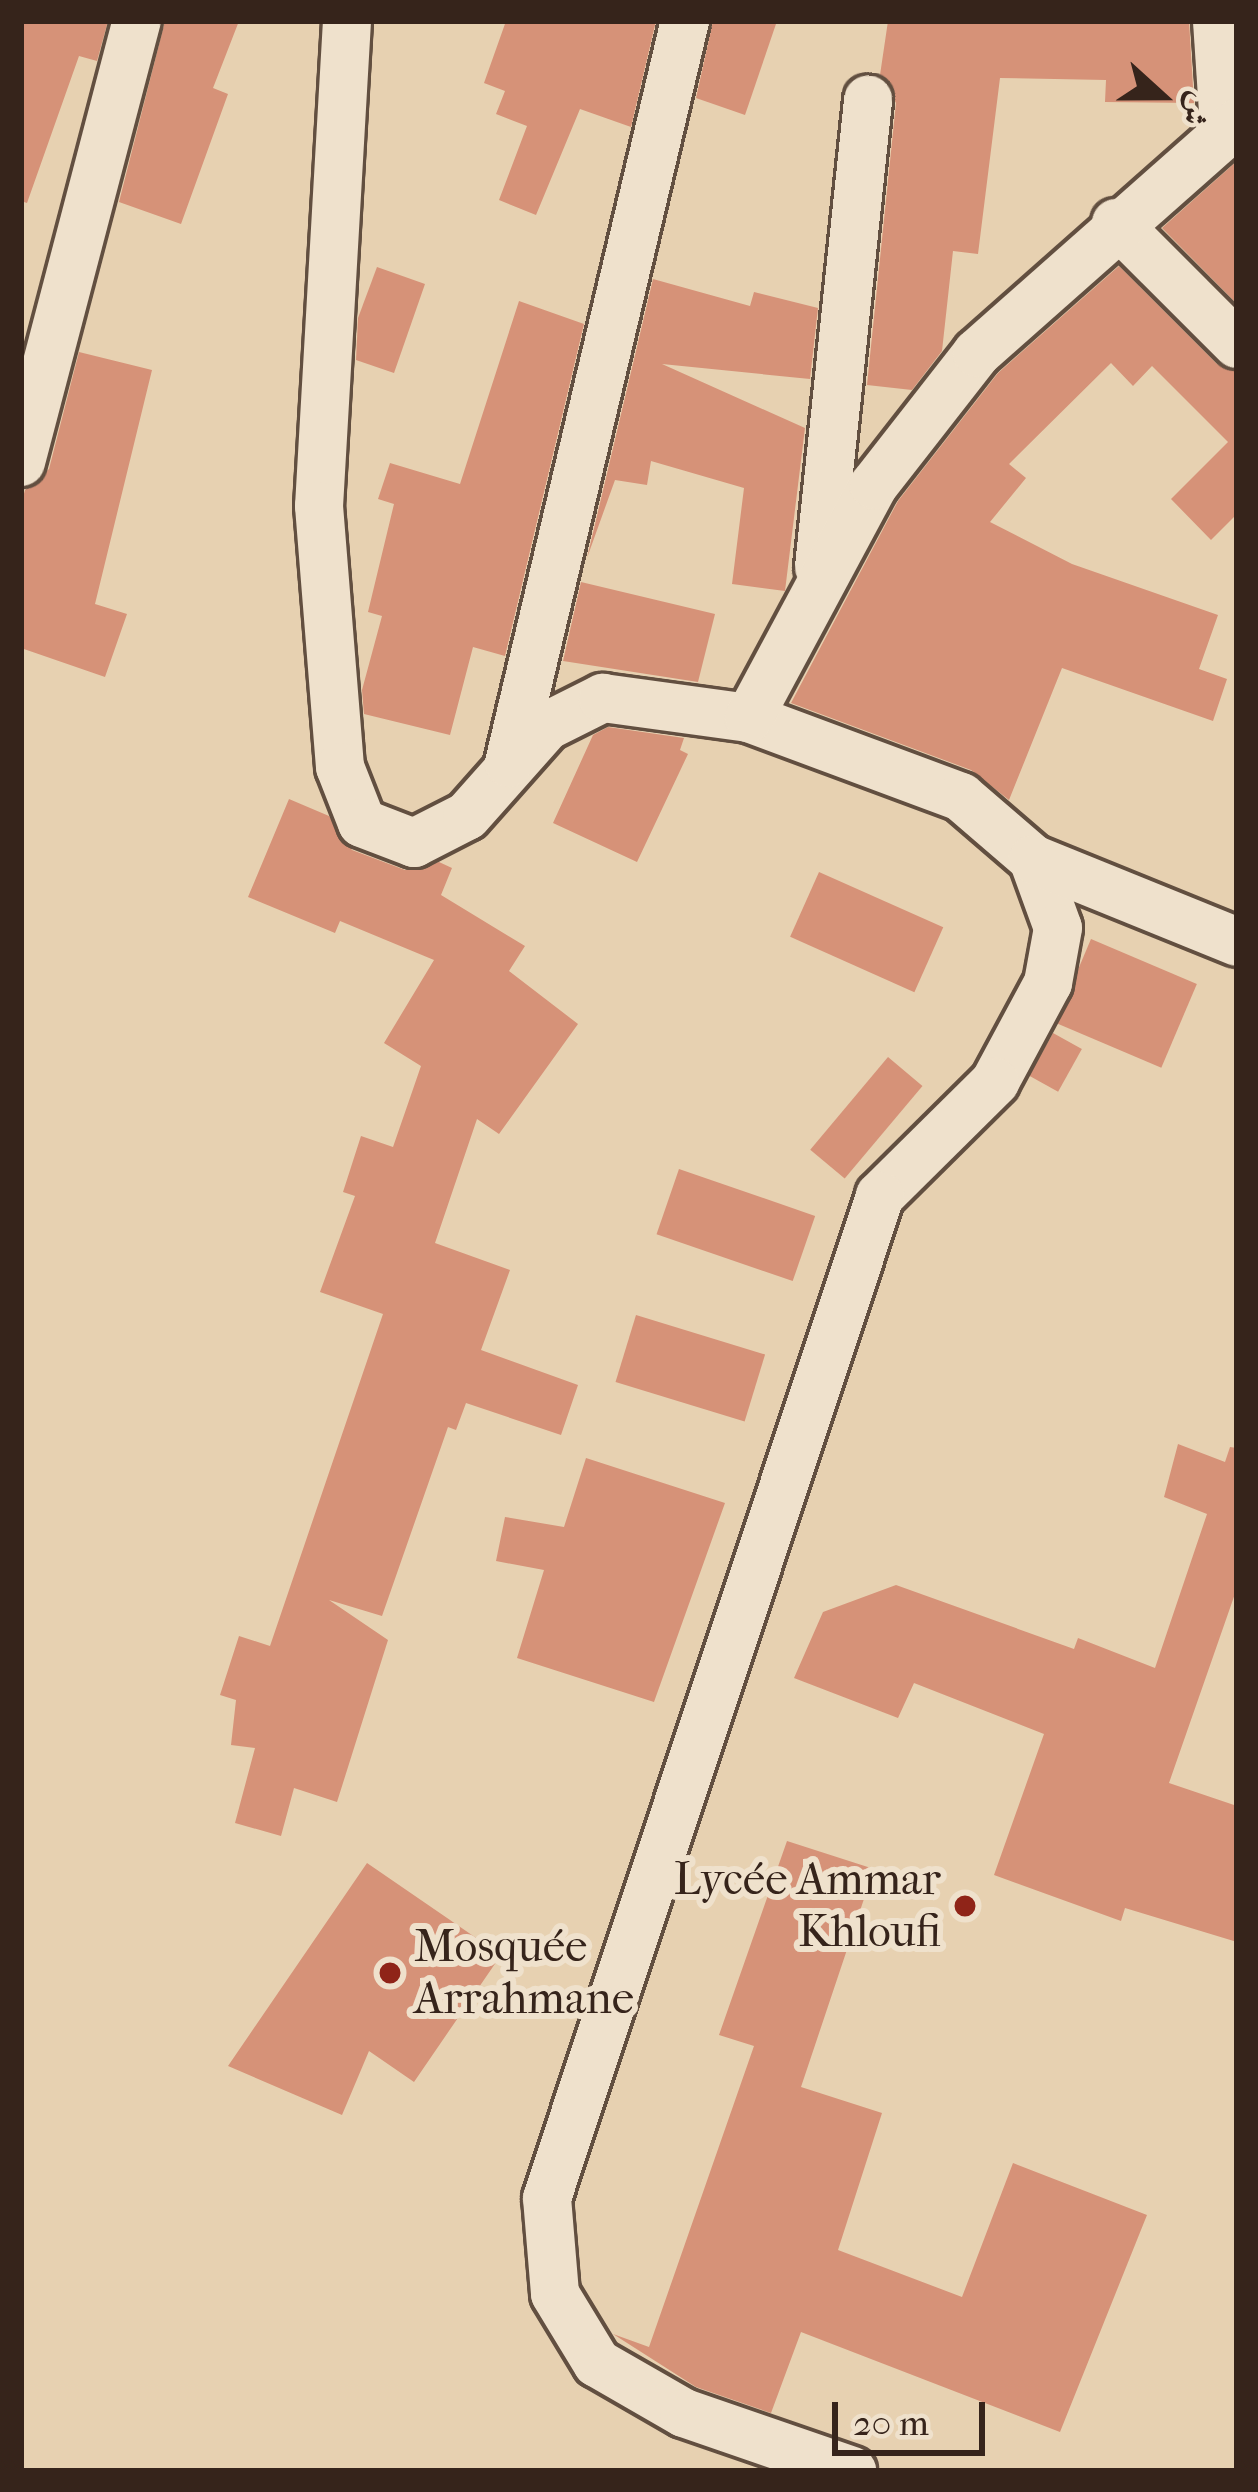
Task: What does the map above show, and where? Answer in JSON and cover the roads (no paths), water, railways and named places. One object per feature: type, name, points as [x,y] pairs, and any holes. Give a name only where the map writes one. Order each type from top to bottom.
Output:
[{"type":"street","points":[[21,462],[137,21]]},
{"type":"street","points":[[347,21],[319,506],[340,767],[362,823],[414,843],[467,816],[547,725],[603,698],[749,718],[961,797],[1033,859],[1237,942]]},
{"type":"street","points":[[507,772],[585,470],[651,143],[685,21]]},
{"type":"street","points":[[749,718],[874,485],[977,353],[1231,124],[1217,21]]},
{"type":"street","points":[[817,591],[868,100]]},
{"type":"street","points":[[1116,223],[1237,344]]},
{"type":"street","points":[[852,2471],[684,2413],[597,2363],[556,2294],[547,2198],[880,1196],[995,1082],[1048,983],[1058,928],[1033,859]]},
{"type":"place","name":"Lycée Ammar Khloufi","points":[[965,1906]]},
{"type":"place","name":"Mosquée Arrahmane","points":[[390,1973]]}]
